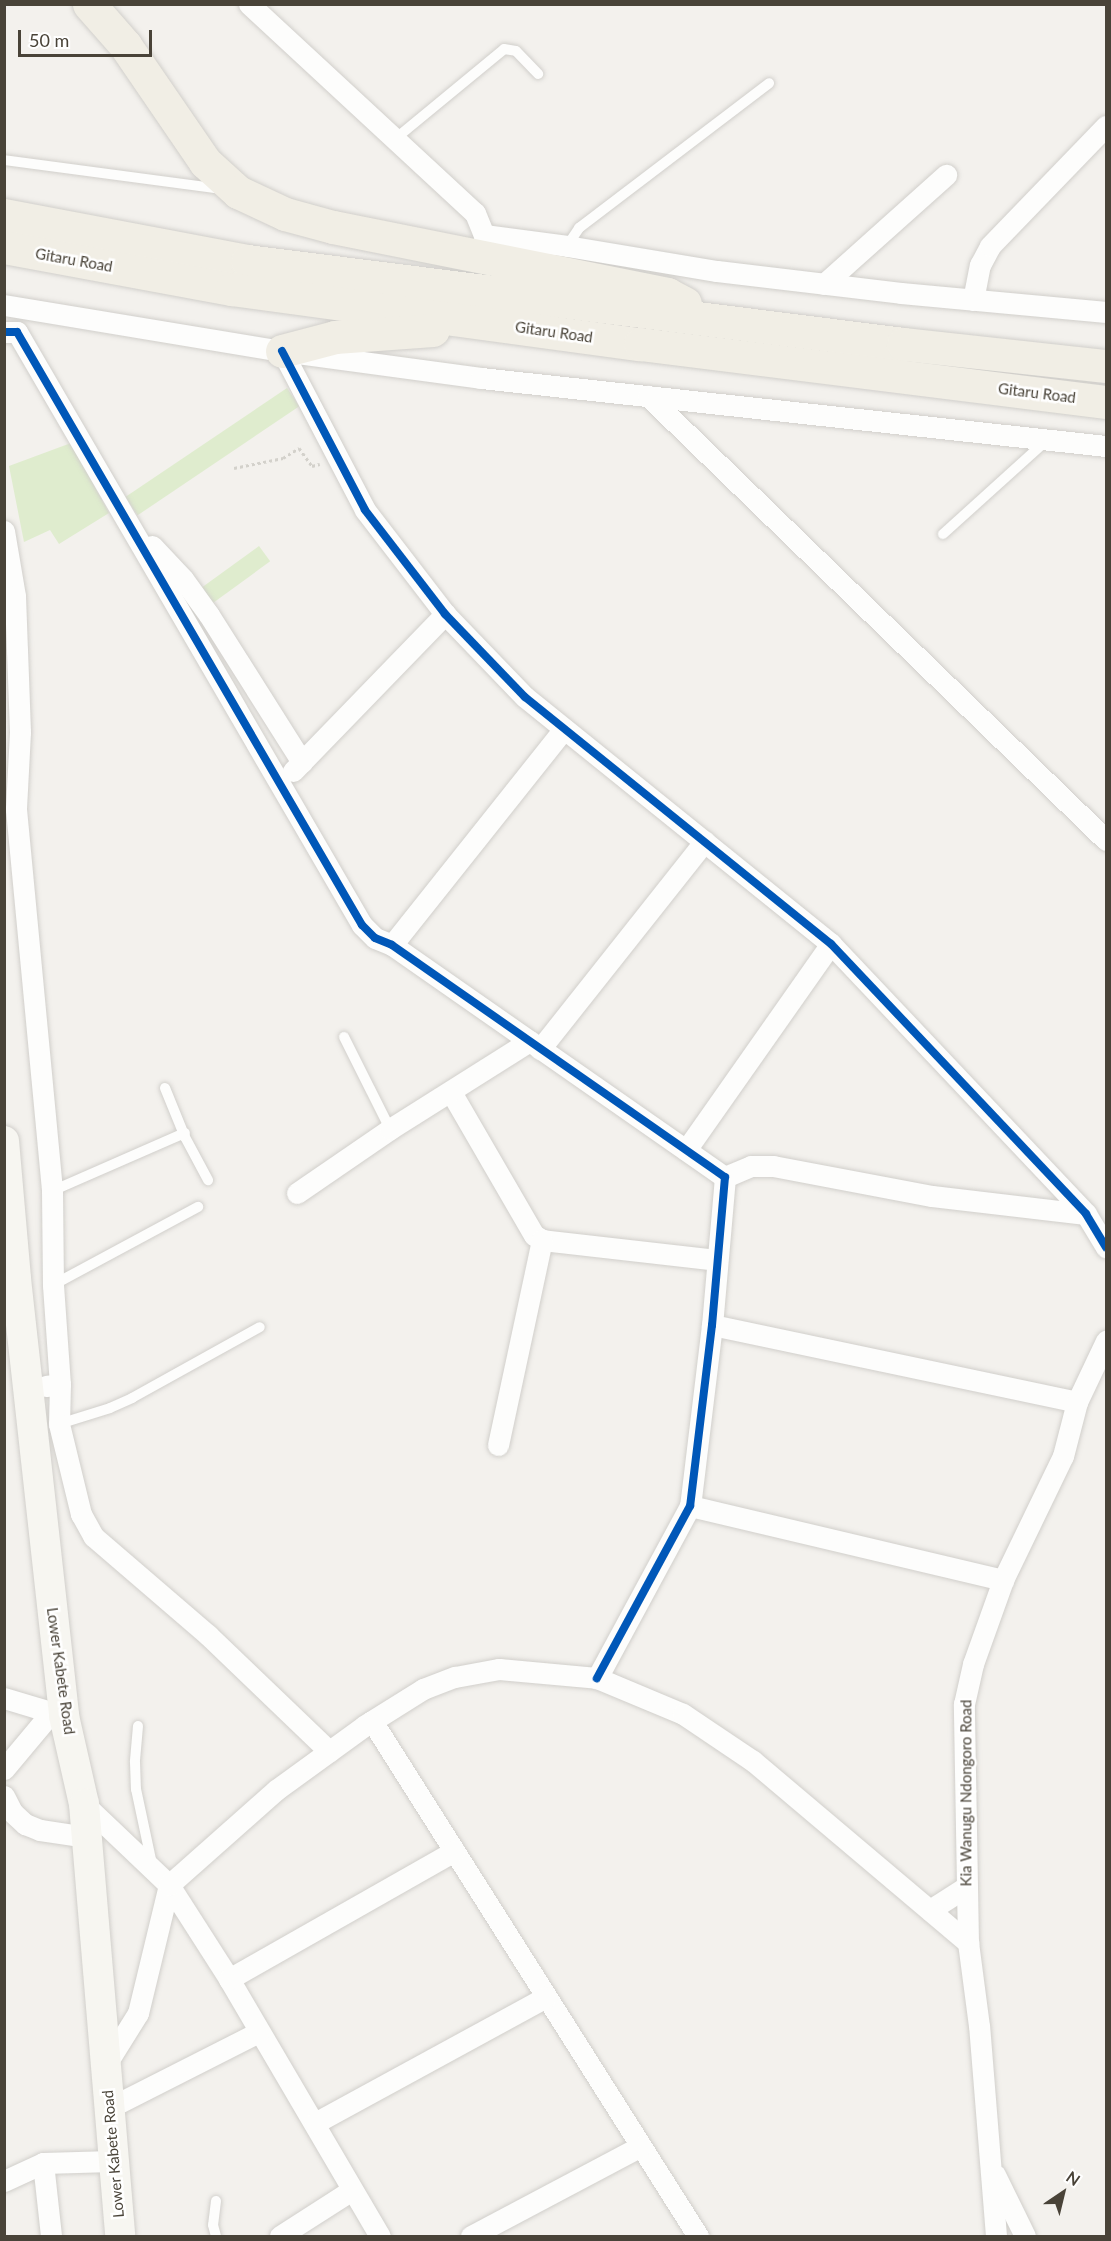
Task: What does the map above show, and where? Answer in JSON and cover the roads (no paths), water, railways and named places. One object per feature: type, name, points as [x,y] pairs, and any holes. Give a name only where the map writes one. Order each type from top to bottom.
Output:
[{"type":"main road","points":[[89,4],[125,45],[205,162],[238,192],[285,214],[333,227],[667,294],[718,321]]},
{"type":"main road","name":"Gitaru Road","points":[[4,214],[247,261],[718,321],[1107,366]]},
{"type":"main road","name":"Gitaru Road","points":[[4,247],[231,289],[1107,402]]},
{"type":"main road","points":[[282,351],[335,337],[504,326]]},
{"type":"main road","name":"Lower Kabete Road","points":[[4,1141],[10,1281],[28,1388],[57,1715],[84,1804],[120,2236]]},
{"type":"street","points":[[249,4],[475,213],[484,236],[567,246],[717,271],[974,300],[1107,312]]},
{"type":"street","points":[[974,300],[980,265],[990,246],[1107,126]]},
{"type":"street","points":[[824,284],[946,174]]},
{"type":"street","points":[[4,305],[282,351],[482,378],[1107,446]]},
{"type":"street","points":[[4,332],[17,332],[362,925],[375,938],[392,945],[725,1177]]},
{"type":"street","points":[[282,351],[365,510],[445,615],[525,697],[831,944],[1086,1214],[1107,1247]]},
{"type":"street","points":[[648,396],[1107,840]]},
{"type":"street","points":[[125,517],[183,579],[302,762]]},
{"type":"street","points":[[4,531],[15,596],[20,732],[16,809],[52,1191],[53,1285],[60,1384],[59,1424],[81,1514],[94,1537],[208,1635],[329,1751]]},
{"type":"street","points":[[279,785],[445,615]]},
{"type":"street","points":[[392,945],[564,729]]},
{"type":"street","points":[[297,1193],[390,1129],[535,1045],[705,841]]},
{"type":"street","points":[[686,1150],[831,944]]},
{"type":"street","points":[[451,1092],[534,1235],[542,1240],[717,1260]]},
{"type":"street","points":[[725,1177],[751,1167],[774,1167],[932,1196],[1086,1214]]},
{"type":"street","points":[[597,1678],[690,1506],[712,1325],[725,1177]]},
{"type":"street","points":[[498,1445],[542,1240]]},
{"type":"street","points":[[712,1325],[1077,1402]]},
{"type":"street","name":"Kia Wanugu Ndongoro Road","points":[[996,2234],[979,2026],[968,1943],[964,1704],[973,1664],[1004,1580],[1063,1456],[1077,1402],[1107,1341]]},
{"type":"street","points":[[28,1388],[60,1384]]},
{"type":"street","points":[[690,1506],[1004,1580]]},
{"type":"street","points":[[105,2066],[138,2013],[169,1885],[276,1790],[372,1721],[423,1689],[454,1677],[499,1669],[597,1678],[683,1714],[753,1761],[968,1943]]},
{"type":"street","points":[[4,1698],[57,1715],[4,1769]]},
{"type":"street","points":[[372,1721],[698,2236]]},
{"type":"street","points":[[4,1796],[12,1812],[25,1824],[40,1830],[87,1837]]},
{"type":"street","points":[[84,1804],[169,1885],[229,1979],[380,2236]]},
{"type":"street","points":[[229,1979],[453,1851]]},
{"type":"street","points":[[930,1911],[966,1887]]},
{"type":"street","points":[[315,2123],[546,1997]]},
{"type":"street","points":[[109,2108],[259,2032]]},
{"type":"street","points":[[471,2236],[641,2146]]},
{"type":"street","points":[[4,2181],[21,2171],[43,2163],[112,2161]]},
{"type":"street","points":[[989,2161],[1021,2230],[996,2234]]},
{"type":"street","points":[[43,2163],[51,2236]]},
{"type":"street","points":[[280,2236],[352,2190]]},
{"type":"lane","points":[[395,139],[504,49],[516,51],[538,74]]},
{"type":"lane","points":[[567,246],[579,228],[769,83]]},
{"type":"lane","points":[[4,160],[238,192]]},
{"type":"lane","points":[[943,534],[1047,440]]},
{"type":"lane","points":[[344,1037],[390,1129]]},
{"type":"lane","points":[[165,1088],[208,1180]]},
{"type":"lane","points":[[52,1191],[185,1133]]},
{"type":"lane","points":[[53,1285],[198,1207]]},
{"type":"lane","points":[[59,1424],[110,1408],[132,1398],[260,1327]]},
{"type":"lane","points":[[138,1726],[135,1762],[136,1789],[154,1870]]},
{"type":"lane","points":[[216,2201],[213,2225],[216,2236]]}]
